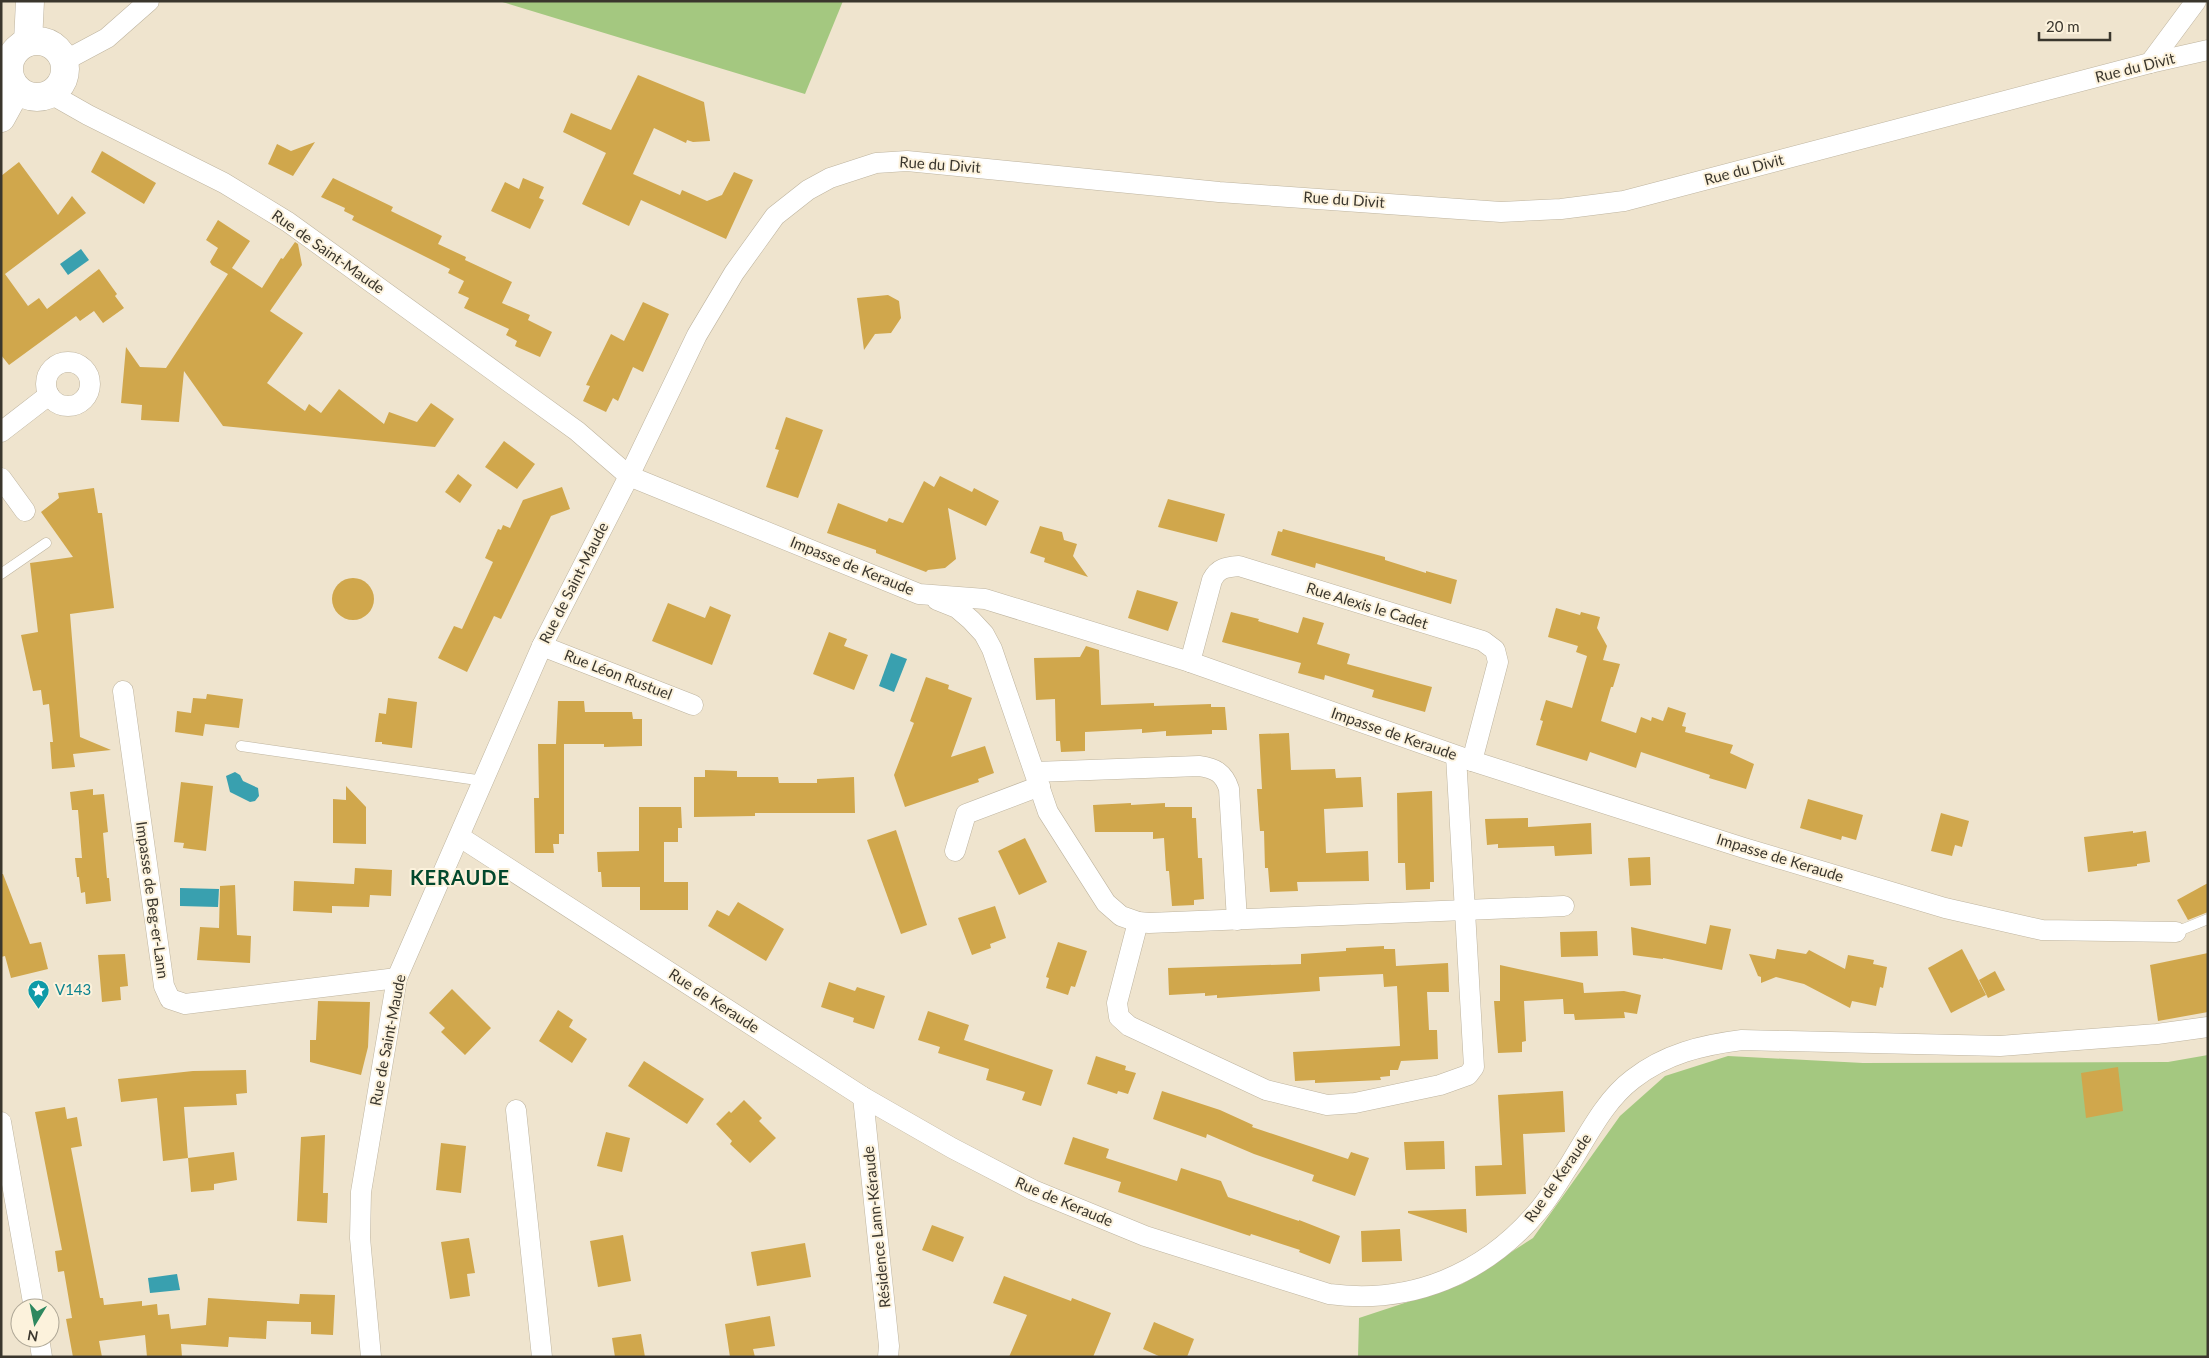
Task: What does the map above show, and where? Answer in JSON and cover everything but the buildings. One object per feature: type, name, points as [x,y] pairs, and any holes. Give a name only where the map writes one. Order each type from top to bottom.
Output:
[{"type":"street","points":[[28,42],[30,1]]},
{"type":"street","points":[[64,61],[107,38],[149,1]]},
{"type":"street","points":[[2150,63],[2196,1]]},
{"type":"street","points":[[28,42],[46,42],[54,46],[64,61],[63,80],[51,94],[33,97],[17,89],[11,81],[8,72],[9,62],[13,53],[20,46],[28,42]]},
{"type":"street","name":"Rue du Divit","points":[[628,476],[697,335],[734,273],[775,216],[808,190],[830,178],[876,163],[907,161],[1219,192],[1492,211],[1561,209],[1624,201],[2150,63],[2208,50]]},
{"type":"street","points":[[1,118],[17,89]]},
{"type":"street","name":"Rue de Saint-Maude","points":[[51,94],[88,115],[224,183],[288,222],[577,431],[628,476],[542,646],[397,978],[361,1192],[360,1238],[371,1357]]},
{"type":"street","points":[[1,432],[49,395]]},
{"type":"street","name":"Impasse de Keraude","points":[[628,476],[919,594],[985,599],[1190,662],[1464,759],[1744,848],[1945,908],[2042,930],[2176,932]]},
{"type":"street","points":[[1,478],[25,511]]},
{"type":"street","name":"Rue Alexis le Cadet","points":[[1138,922],[1117,1003],[1118,1017],[1123,1022],[1266,1090],[1318,1104],[1355,1103],[1440,1085],[1468,1075],[1474,1067],[1466,910],[1464,759],[1498,662],[1495,650],[1483,642],[1239,566],[1220,570],[1212,580],[1190,662]]},
{"type":"street","points":[[919,594],[957,608],[984,634],[1000,668],[1048,812],[1106,903],[1121,916],[1138,922],[1237,920],[1564,906]]},
{"type":"street","name":"Rue Léon Rustuel","points":[[542,646],[693,704]]},
{"type":"street","name":"Impasse de Beg-er-Lann","points":[[123,691],[164,986],[170,999],[185,1004],[397,978]]},
{"type":"street","points":[[955,851],[966,814],[1037,779],[1200,766],[1211,767],[1220,772],[1226,780],[1229,789],[1237,920]]},
{"type":"street","name":"Rue de Keraude","points":[[460,837],[863,1097],[952,1148],[1033,1190],[1145,1236],[1329,1294],[1358,1298],[1414,1292],[1461,1275],[1496,1251],[1520,1231],[1539,1210],[1612,1100],[1632,1080],[1656,1064],[1679,1053],[1709,1044],[1742,1040],[2000,1046],[2157,1034],[2208,1027]]},
{"type":"street","name":"Résidence Lann-Kéraude","points":[[863,1097],[889,1346],[888,1357]]},
{"type":"street","points":[[516,1110],[542,1357]]},
{"type":"street","points":[[1,1122],[32,1298]]},
{"type":"lane","points":[[1,574],[46,543]]},
{"type":"lane","points":[[241,746],[484,781]]},
{"type":"lane","points":[[2176,932],[2208,919]]},
{"type":"green space","points":[[499,1],[843,1],[805,94]]},
{"type":"green space","points":[[2208,1055],[2208,1357],[1358,1357],[1359,1318],[1462,1284],[1533,1238],[1620,1116],[1665,1076],[1728,1056],[1863,1063],[2168,1062]]},
{"type":"water","points":[[81,249],[89,260],[68,275],[60,264]]},
{"type":"water","points":[[891,653],[907,659],[894,692],[879,686]]},
{"type":"water","points":[[235,772],[240,775],[243,781],[258,788],[259,796],[255,801],[250,802],[230,792],[226,776]]},
{"type":"water","points":[[180,888],[219,889],[218,907],[180,906]]},
{"type":"water","points":[[177,1274],[180,1290],[150,1293],[148,1278]]},
{"type":"place","name":"V143","points":[[39,1009]]},
{"type":"district","name":"KERAUDE","points":[[460,878]]}]
